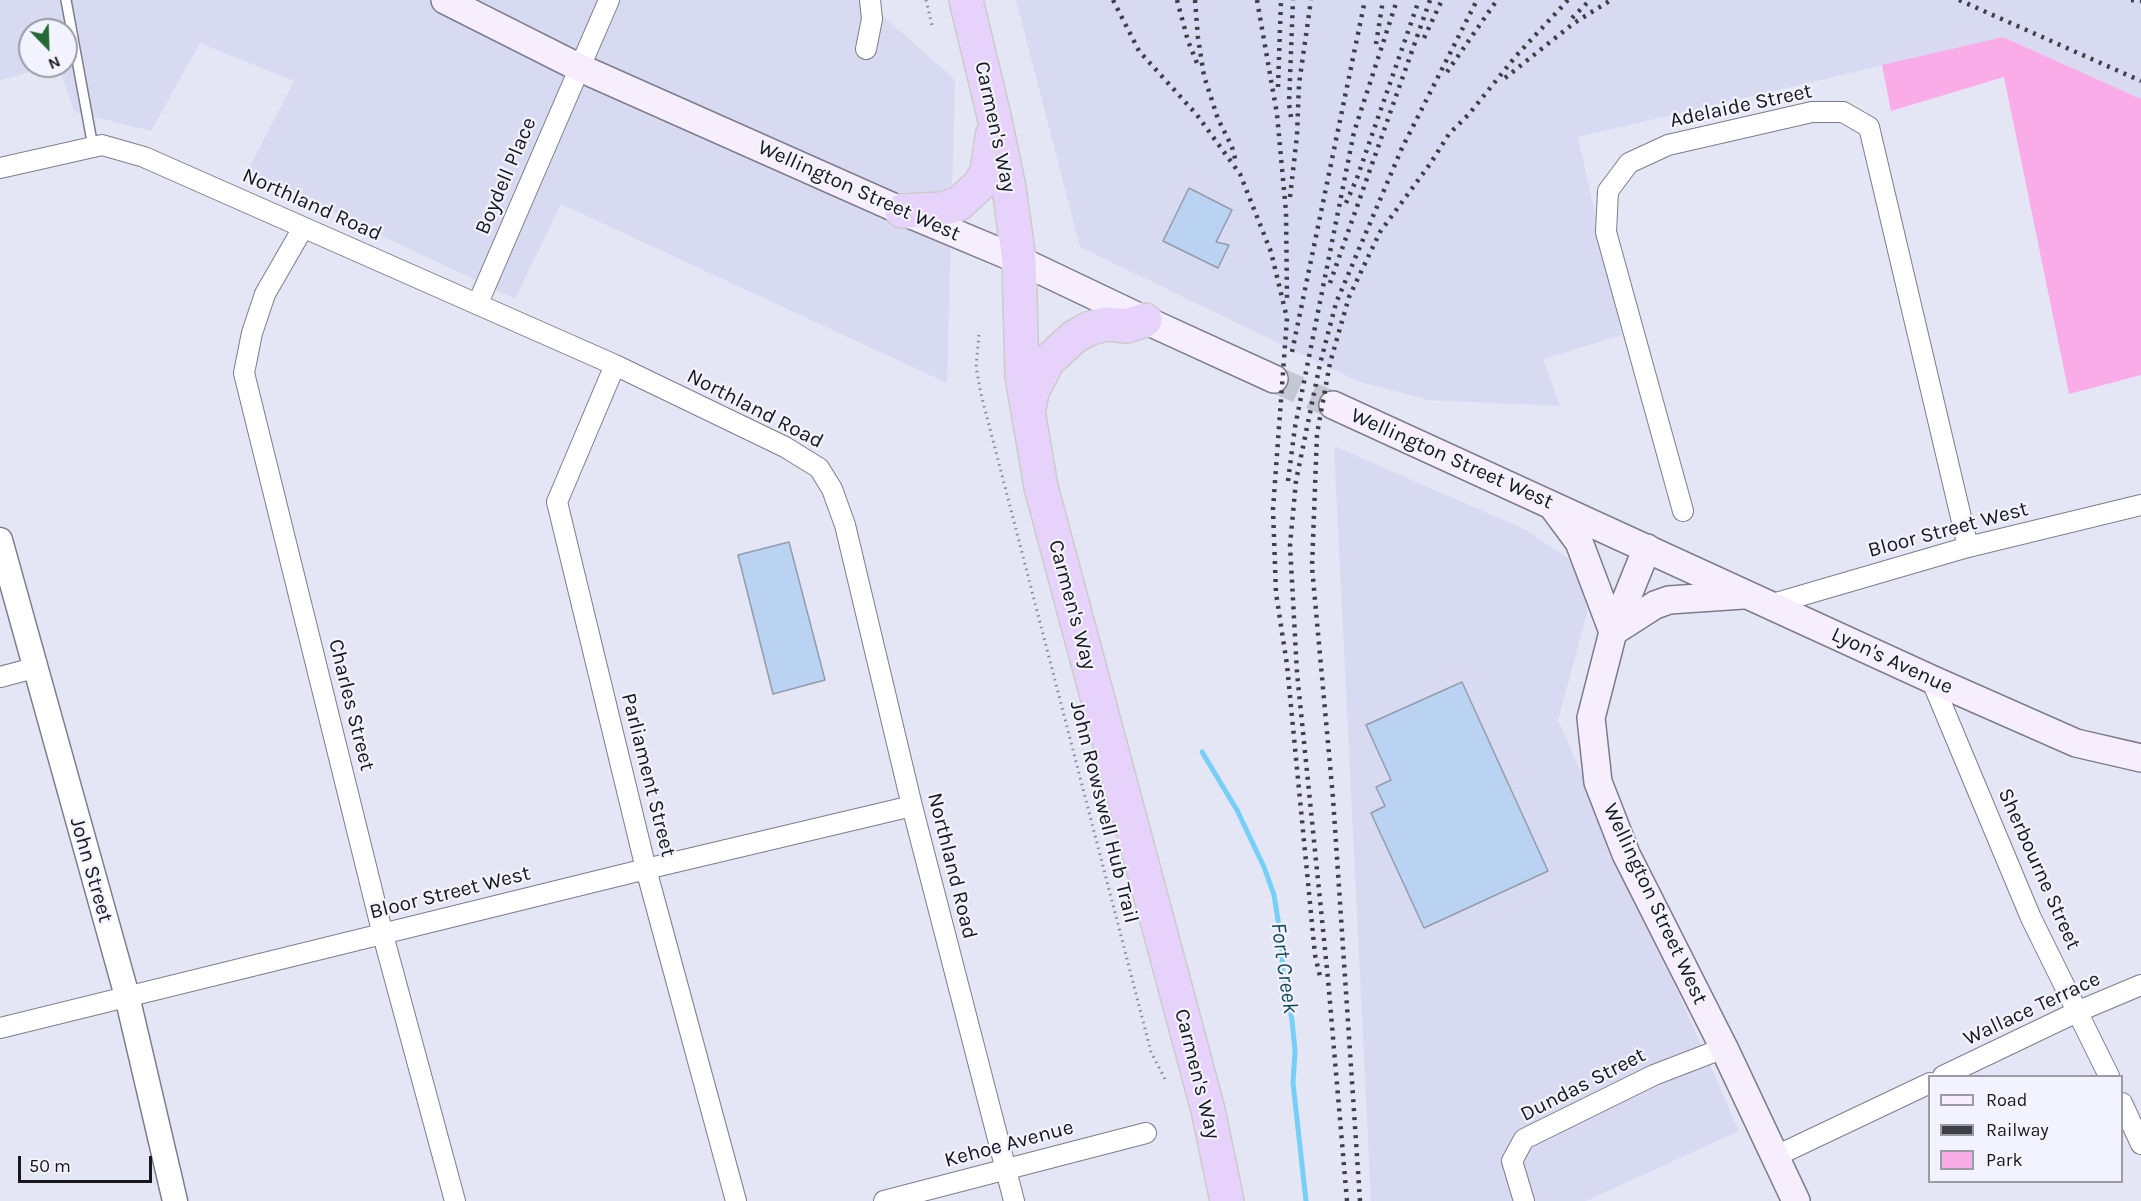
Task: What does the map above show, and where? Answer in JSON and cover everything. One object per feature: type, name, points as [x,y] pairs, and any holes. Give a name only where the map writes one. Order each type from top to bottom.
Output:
[{"type":"highway","name":"Carmen's Way","points":[[966,0],[1009,188],[1019,260],[1022,376],[1041,488],[1208,1110],[1227,1201]]},
{"type":"highway","points":[[902,211],[941,209],[959,204],[980,184],[991,158],[994,116]]},
{"type":"highway","points":[[1029,414],[1032,392],[1048,361],[1074,337],[1088,329],[1106,324],[1126,326],[1145,320]]},
{"type":"main road","name":"Wellington Street West","points":[[445,0],[578,67],[902,211],[1019,260],[1274,379]]},
{"type":"main road","name":"Wellington Street West","points":[[1333,405],[1647,548],[1612,632],[1591,718],[1598,782],[1626,854],[1724,1048],[1796,1201]]},
{"type":"main road","points":[[1550,504],[1579,542],[1612,632],[1655,605],[1669,600],[1759,600]]},
{"type":"main road","name":"Lyon's Avenue","points":[[1647,548],[2076,743],[2141,758]]},
{"type":"street","name":"Boydell Place","points":[[478,303],[578,67],[609,0]]},
{"type":"street","points":[[866,49],[872,19],[870,0]]},
{"type":"street","name":"Adelaide Street","points":[[1683,511],[1606,232],[1608,191],[1629,163],[1668,145],[1812,112],[1843,112],[1869,127],[1968,547]]},
{"type":"street","name":"Northland Road","points":[[0,168],[102,145],[144,157],[615,365],[785,447],[819,468],[832,489],[845,525],[912,806],[1014,1201]]},
{"type":"street","name":"Charles Street","points":[[303,228],[265,294],[252,333],[244,373],[383,935],[455,1201]]},
{"type":"street","name":"Parliament Street","points":[[615,365],[557,502],[646,869],[736,1201]]},
{"type":"street","name":"Bloor Street West","points":[[1759,600],[2141,506]]},
{"type":"street","name":"John Street","points":[[0,540],[127,996],[176,1201]]},
{"type":"street","points":[[0,676],[34,668]]},
{"type":"street","name":"Sherbourne Street","points":[[1931,679],[2031,918],[2079,1011],[2108,1075]]},
{"type":"street","name":"Bloor Street West","points":[[0,1028],[912,806]]},
{"type":"street","name":"Wallace Terrace","points":[[1947,1075],[2079,1011],[2141,986]]},
{"type":"street","name":"Dundas Street","points":[[1524,1201],[1512,1161],[1524,1139],[1654,1075],[1724,1048]]},
{"type":"street","points":[[1774,1157],[1928,1083]]},
{"type":"street","points":[[2123,1106],[2141,1144]]},
{"type":"street","name":"Kehoe Avenue","points":[[884,1201],[1146,1133]]},
{"type":"lane","points":[[66,0],[93,147]]},
{"type":"path","points":[[926,0],[932,26]]},
{"type":"path","name":"John Rowswell Hub Trail","points":[[979,335],[976,367],[981,394],[1151,1052],[1167,1083]]},
{"type":"shaded area","points":[[0,0],[869,0],[870,4],[955,80],[947,383],[561,204],[515,299],[247,172],[294,81],[200,43],[151,131],[74,112],[63,78],[78,78],[78,18],[18,18],[18,75],[0,80]]},
{"type":"shaded area","points":[[1016,0],[2141,0],[2141,99],[2003,37],[1578,137],[1622,335],[1543,359],[1560,406],[1428,400],[1357,381],[1080,247]]},
{"type":"shaded area","points":[[1334,446],[1528,531],[1582,568],[1587,613],[1558,720],[1739,1131],[1586,1201],[1371,1201]]},
{"type":"green space","points":[[2003,37],[2141,99],[2141,375],[2069,394],[2004,77],[1891,111],[1882,65]]},
{"type":"building","points":[[1189,188],[1232,210],[1216,242],[1229,245],[1218,268],[1163,241]]},
{"type":"building","points":[[789,542],[825,680],[773,694],[738,555]]},
{"type":"building","points":[[1462,682],[1548,871],[1424,928],[1371,813],[1385,806],[1376,787],[1391,780],[1366,725]]},
{"type":"waterway","name":"Fort Creek","points":[[1202,752],[1237,810],[1264,867],[1274,895],[1281,939],[1283,975],[1292,1020],[1295,1051],[1293,1083],[1306,1201]]},
{"type":"tunnel","points":[[1274,379],[1333,405]]},
{"type":"railway","points":[[1113,0],[1139,51],[1197,115],[1240,174],[1271,252],[1287,318],[1273,509],[1276,593],[1287,665],[1315,955],[1321,981]]},
{"type":"railway","points":[[1177,0],[1188,41],[1197,63]]},
{"type":"railway","points":[[1195,0],[1204,76],[1218,119],[1232,147],[1236,162]]},
{"type":"railway","points":[[1257,0],[1277,114],[1286,212],[1287,298]]},
{"type":"railway","points":[[1278,87],[1281,0]]},
{"type":"railway","points":[[1291,117],[1289,104],[1293,0]]},
{"type":"railway","points":[[1290,197],[1297,136],[1299,84],[1311,0]]},
{"type":"railway","points":[[1292,352],[1365,0]]},
{"type":"railway","points":[[1376,44],[1383,0]]},
{"type":"railway","points":[[1288,481],[1295,427],[1354,132],[1397,0]]},
{"type":"railway","points":[[1346,203],[1357,178],[1419,0]]},
{"type":"railway","points":[[1330,283],[1430,0]]},
{"type":"railway","points":[[1424,38],[1442,0]]},
{"type":"railway","points":[[1347,1201],[1328,979],[1297,673],[1290,545],[1296,481],[1320,364],[1336,303],[1402,148],[1477,0]]},
{"type":"railway","points":[[1447,72],[1497,0]]},
{"type":"railway","points":[[1360,1201],[1333,798],[1312,567],[1317,434],[1330,363],[1349,297],[1380,232],[1449,134],[1568,0]]},
{"type":"railway","points":[[1572,18],[1590,0]]},
{"type":"railway","points":[[1505,78],[1574,23],[1611,0]]},
{"type":"railway","points":[[1959,0],[2141,81]]},
{"type":"railway","points":[[2131,0],[2141,1]]}]
